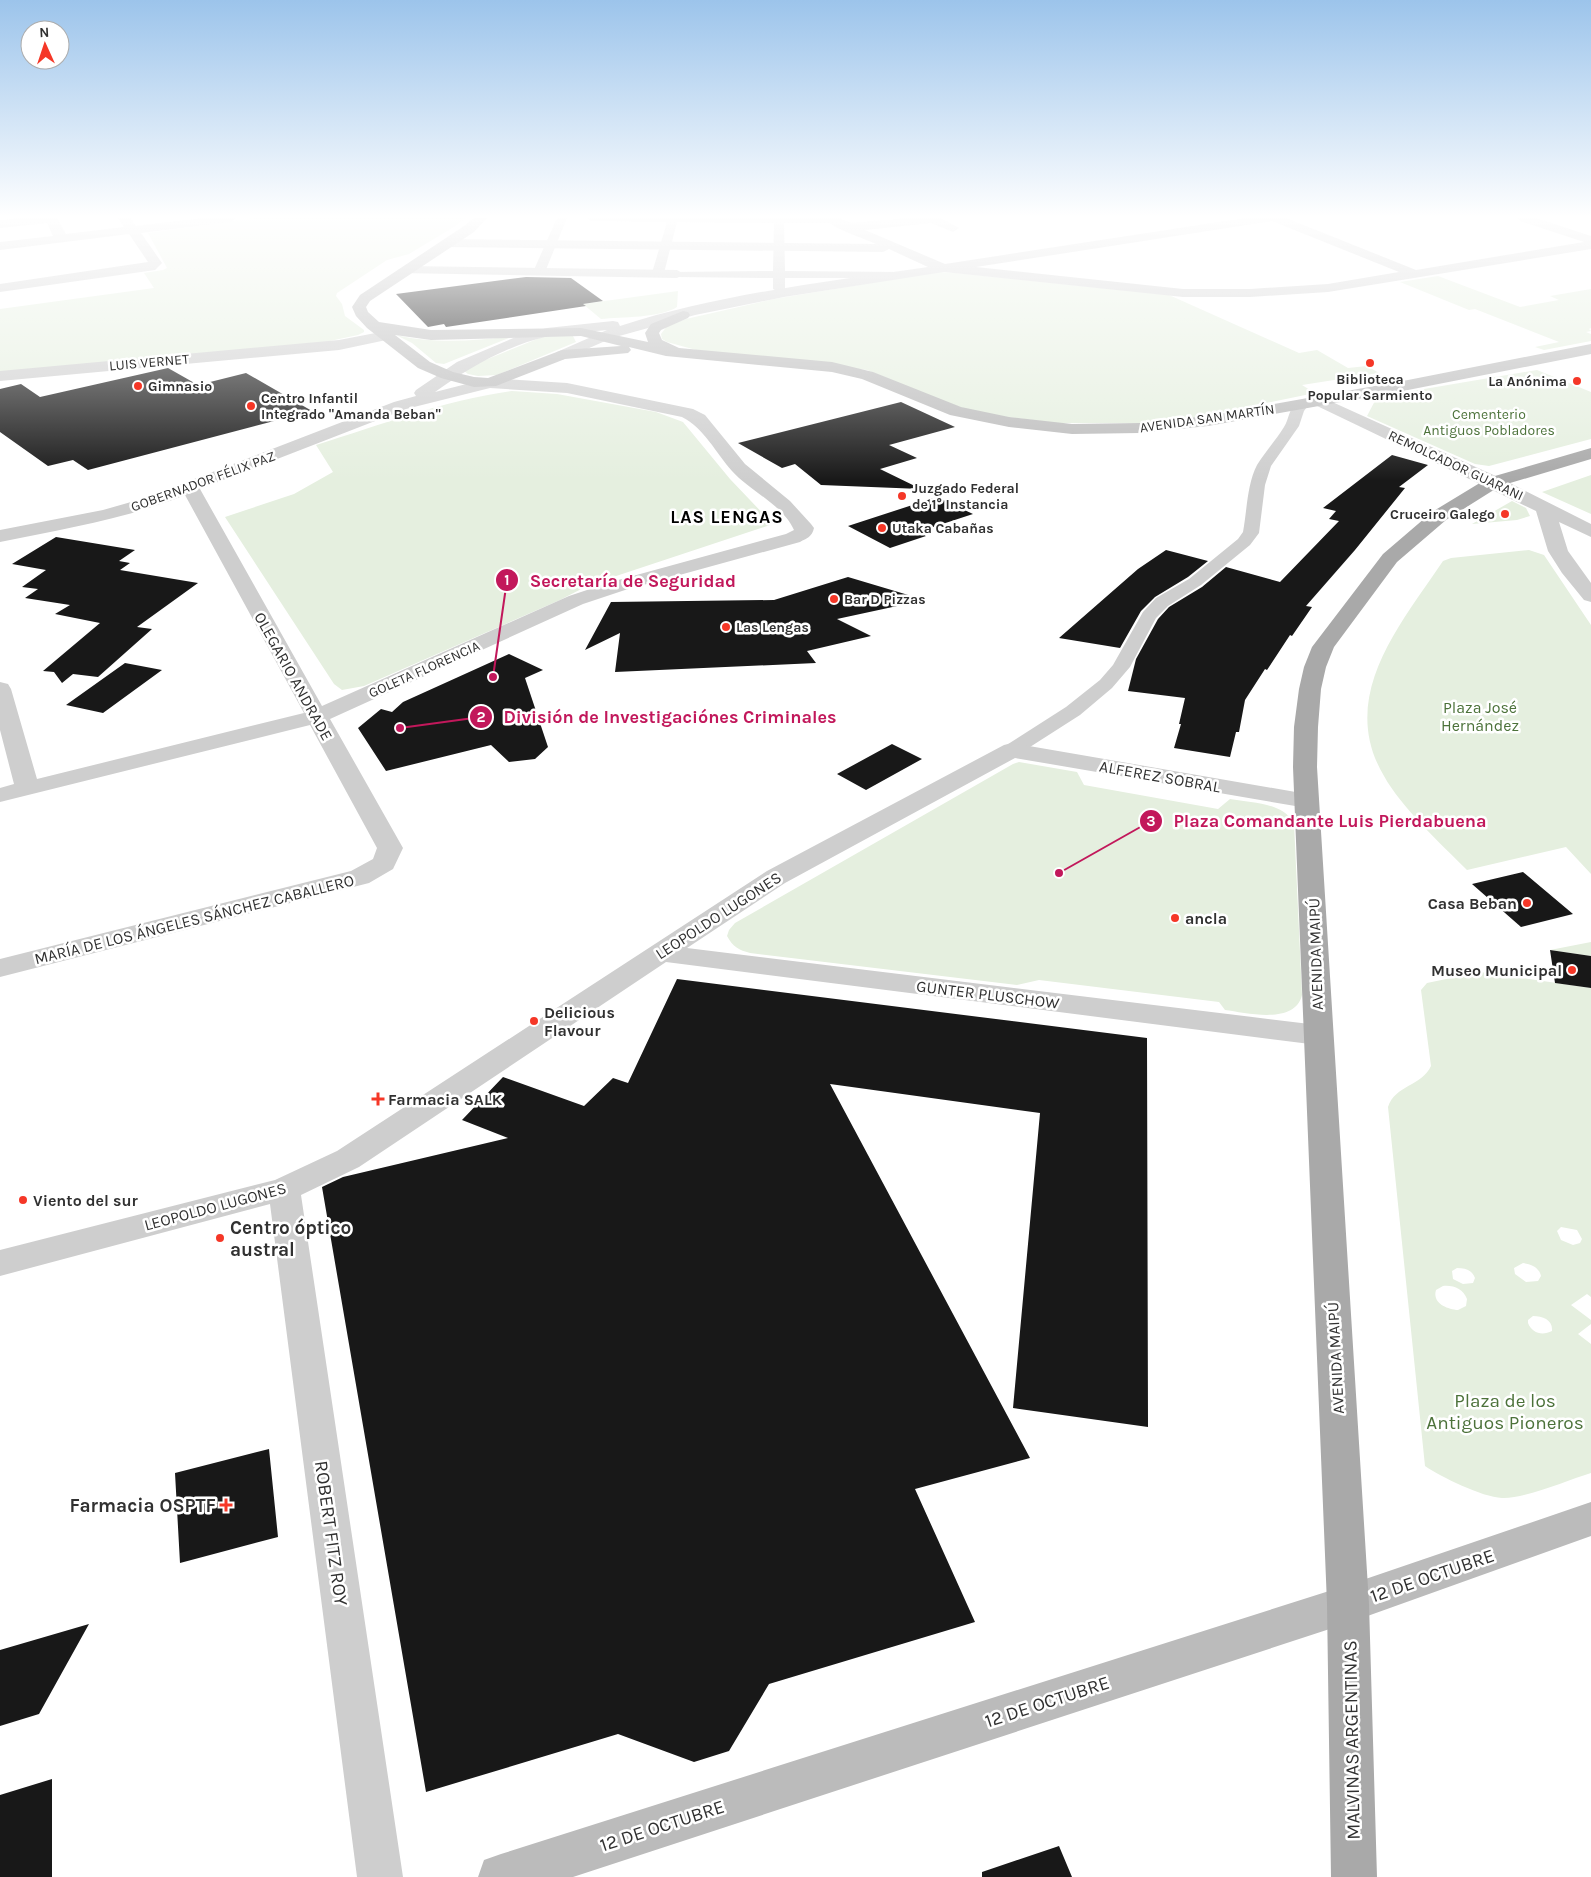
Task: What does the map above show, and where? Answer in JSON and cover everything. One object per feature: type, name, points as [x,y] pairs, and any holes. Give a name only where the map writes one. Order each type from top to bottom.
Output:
[{"type":"main road","points":[[360,306],[361,313],[372,325],[424,364],[447,375],[474,382],[490,383]]},
{"type":"main road","points":[[678,352],[656,343],[652,338],[652,333],[656,327],[683,315]]},
{"type":"main road","points":[[372,325],[392,330],[431,335],[547,332]]},
{"type":"main road","name":"GOBERNADOR FÉLIX PAZ","points":[[547,332],[581,332],[605,336]]},
{"type":"main road","name":"AVENIDA SAN MARTÍN","points":[[605,336],[678,352]]},
{"type":"main road","name":"AVENIDA SAN MARTÍN","points":[[556,358],[602,350],[678,352],[814,365],[868,375],[956,410],[981,417],[1041,426],[1105,429],[1140,428],[1208,421],[1591,349]]},
{"type":"main road","name":"GOBERNADOR FÉLIX PAZ","points":[[490,383],[556,358]]},
{"type":"main road","name":"AVENIDA MAIPÚ","points":[[1348,1604],[1307,801],[1306,727],[1310,689],[1315,666],[1323,647],[1390,558],[1439,516],[1494,482],[1591,453]]},
{"type":"main road","name":"12 DE OCTUBRE","points":[[501,1877],[1348,1604],[1591,1519]]},
{"type":"main road","name":"MALVINAS ARGENTINAS","points":[[1348,1604],[1354,1877]]},
{"type":"street","name":"GOBERNADOR FÉLIX PAZ","points":[[556,358],[605,336],[659,320],[726,306]]},
{"type":"street","name":"GOBERNADOR FÉLIX PAZ","points":[[0,536],[106,515],[190,489],[400,405],[418,396],[447,375],[485,355],[547,332],[659,320]]},
{"type":"street","name":"LUIS VERNET","points":[[0,376],[339,345],[386,336]]},
{"type":"street","points":[[556,358],[551,370],[568,384],[581,390]]},
{"type":"street","name":"GOBERNADOR FÉLIX PAZ","points":[[400,405],[490,383]]},
{"type":"street","name":"GOLETA FLORENCIA","points":[[0,795],[316,718],[576,600],[794,538],[803,533],[804,528],[783,505],[739,468],[699,419],[687,413],[581,390],[534,384],[490,383]]},
{"type":"street","name":"REMOLCADOR GUARANI","points":[[1319,401],[1494,482],[1591,532]]},
{"type":"street","name":"LEOPOLDO LUGONES","points":[[0,1263],[284,1189],[348,1159],[776,877],[1012,750],[1073,711],[1106,684],[1121,667],[1149,616],[1162,602],[1195,582],[1244,542],[1251,533],[1258,485],[1264,466],[1292,426],[1297,410],[1302,404]]},
{"type":"street","name":"OLEGARIO ANDRADE","points":[[190,489],[390,848],[384,863]]},
{"type":"street","points":[[1545,509],[1558,552],[1591,596]]},
{"type":"street","points":[[0,689],[28,789]]},
{"type":"street","name":"ALFEREZ SOBRAL","points":[[1012,750],[1307,801]]},
{"type":"street","name":"MARÍA DE LOS ÁNGELES SÁNCHEZ CABALLERO","points":[[0,968],[360,877],[384,863]]},
{"type":"street","name":"GUNTER PLUSCHOW","points":[[659,953],[1318,1035]]},
{"type":"street","name":"ROBERT FITZ ROY","points":[[284,1189],[380,1877]]},
{"type":"green space","points":[[25,306],[342,306],[345,316],[364,330],[364,332],[325,342],[0,372],[0,309]]},
{"type":"green space","points":[[585,306],[677,306],[670,311],[651,315],[601,319]]},
{"type":"green space","points":[[745,306],[1193,306],[1299,353],[1317,350],[1348,368],[1367,366],[1379,373],[1302,385],[1315,393],[1192,418],[1150,423],[1057,423],[970,410],[944,402],[867,370],[696,350],[662,339],[661,334],[667,326],[686,319]]},
{"type":"green space","points":[[1458,306],[1591,306],[1591,328],[1589,329],[1591,331],[1586,332],[1591,334],[1591,341],[1544,350],[1535,347],[1559,342],[1475,309],[1469,310]]},
{"type":"green space","points":[[396,335],[440,341],[514,336],[444,364],[436,363],[412,343]]},
{"type":"green space","points":[[573,336],[576,342],[497,375],[478,376],[464,371],[468,367],[542,337]]},
{"type":"green space","name":"Cementerio Antiguos Pobladores","points":[[1537,370],[1591,392],[1591,439],[1489,466],[1475,464],[1367,416],[1377,397]]},
{"type":"green space","points":[[512,391],[557,394],[656,412],[683,422],[730,479],[770,521],[770,525],[589,585],[560,600],[364,686],[342,690],[334,684],[225,517],[294,494],[333,472],[316,445],[462,400]]},
{"type":"green space","points":[[1591,475],[1591,514],[1542,492]]},
{"type":"green space","points":[[1512,501],[1526,508],[1530,516],[1517,520],[1472,524]]},
{"type":"green space","name":"Plaza José Hernández","points":[[1529,550],[1544,555],[1591,625],[1591,874],[1566,847],[1467,870],[1400,800],[1384,776],[1371,747],[1367,718],[1371,690],[1380,663],[1393,636],[1409,610],[1443,561],[1451,558]]},
{"type":"green space","points":[[1019,762],[1077,772],[1084,785],[1218,809],[1230,799],[1257,803],[1274,807],[1289,816],[1294,823],[1302,995],[1298,1004],[1280,1014],[1245,1013],[1225,1010],[1219,1002],[1039,980],[1017,985],[750,953],[737,948],[729,940],[727,936],[729,930],[735,923]]},
{"type":"green space","points":[[1591,942],[1591,956],[1550,950]]},
{"type":"green space","name":"Plaza de los Antiguos Pioneros","points":[[1480,972],[1591,988],[1591,1297],[1587,1294],[1571,1305],[1591,1320],[1591,1324],[1578,1334],[1591,1344],[1591,1473],[1511,1498],[1494,1497],[1473,1490],[1441,1476],[1425,1466],[1388,1107],[1396,1094],[1421,1078],[1431,1066],[1421,990],[1427,983]],"holes":[[[1561,1227],[1577,1230],[1582,1239],[1580,1243],[1573,1245],[1561,1240],[1557,1231]],[[1523,1263],[1529,1264],[1537,1268],[1541,1276],[1538,1281],[1526,1282],[1515,1274],[1514,1268]],[[1457,1268],[1468,1270],[1475,1278],[1473,1283],[1463,1284],[1453,1279],[1452,1271]],[[1443,1286],[1454,1287],[1461,1290],[1467,1299],[1466,1306],[1458,1310],[1449,1308],[1441,1305],[1435,1295],[1436,1290]],[[1533,1316],[1544,1318],[1551,1324],[1552,1331],[1538,1333],[1528,1323],[1528,1320]]]},
{"type":"building","points":[[407,306],[586,306],[446,327],[444,324],[428,327]]},
{"type":"building","points":[[168,368],[198,385],[246,373],[312,411],[88,470],[73,460],[48,466],[0,432],[0,389],[21,384],[40,397]]},
{"type":"building","points":[[901,402],[955,427],[889,445],[917,458],[880,469],[921,489],[821,485],[795,464],[782,468],[738,443]]},
{"type":"building","points":[[1392,455],[1428,465],[1399,487],[1405,488],[1355,550],[1306,606],[1312,607],[1292,636],[1290,635],[1267,670],[1265,669],[1245,700],[1239,732],[1236,732],[1230,757],[1174,748],[1181,724],[1179,724],[1185,698],[1128,691],[1136,659],[1158,619],[1169,607],[1202,587],[1226,567],[1280,582],[1339,521],[1329,519],[1336,511],[1323,508]]},
{"type":"building","points":[[937,497],[973,514],[918,532],[926,536],[890,548],[848,526]]},
{"type":"building","points":[[56,537],[135,550],[119,561],[130,563],[120,570],[198,583],[137,627],[152,629],[98,677],[73,674],[62,683],[54,672],[43,671],[100,623],[55,614],[70,605],[25,598],[38,589],[22,587],[46,570],[12,564]]},
{"type":"building","points":[[1166,550],[1208,561],[1188,577],[1155,597],[1141,611],[1120,648],[1059,638],[1138,569]]},
{"type":"building","name":"Las Lengas","points":[[848,577],[925,600],[837,619],[871,636],[807,651],[816,663],[615,672],[620,633],[585,650],[611,602],[774,600]]},
{"type":"building","points":[[509,654],[543,670],[525,678],[548,747],[535,759],[509,762],[491,745],[386,771],[358,728],[381,709],[392,712],[403,702]]},
{"type":"building","points":[[125,663],[162,670],[103,713],[66,705]]},
{"type":"building","points":[[892,744],[922,759],[866,790],[837,774]]},
{"type":"building","name":"Casa Beban","points":[[1523,872],[1573,914],[1521,927],[1472,884]]},
{"type":"building","name":"Museo Municipal","points":[[1550,950],[1591,956],[1591,988],[1555,983]]},
{"type":"building","points":[[677,979],[1147,1038],[1148,1427],[1013,1408],[1040,1113],[830,1084],[1030,1458],[915,1489],[975,1622],[769,1684],[729,1751],[694,1762],[618,1734],[426,1792],[322,1187],[343,1177],[508,1138],[462,1120],[503,1077],[584,1106],[613,1078],[628,1083]]},
{"type":"building","name":"Farmacia OSPTF","points":[[269,1449],[278,1537],[180,1563],[175,1473]]},
{"type":"building","points":[[89,1624],[39,1714],[0,1726],[0,1650]]},
{"type":"building","points":[[52,1779],[52,1877],[0,1877],[0,1795]]},
{"type":"building","points":[[1059,1846],[1072,1877],[982,1877],[982,1872]]},
{"type":"place","name":"Biblioteca Popular Sarmiento","points":[[1370,363]]},
{"type":"place","name":"La Anónima","points":[[1577,381]]},
{"type":"place","name":"Gimnasio","points":[[138,386]]},
{"type":"place","name":"Centro Infantil Integrado \"Amanda Beban\"","points":[[251,406]]},
{"type":"place","name":"Juzgado Federal de 1° Instancia","points":[[902,496]]},
{"type":"place","name":"Cruceiro Galego","points":[[1505,514]]},
{"type":"place","name":"Utaka Cabañas","points":[[882,528]]},
{"type":"place","name":"Bar D Pizzas","points":[[834,599]]},
{"type":"place","name":"Las Lengas","points":[[726,627]]},
{"type":"place","name":"Secretaría de Seguridad","points":[[493,677]]},
{"type":"place","name":"División de Investigaciónes Criminales","points":[[400,728]]},
{"type":"place","name":"Plaza Comandante Luis Pierdabuena","points":[[1059,873]]},
{"type":"place","name":"Casa Beban","points":[[1527,903]]},
{"type":"place","name":"ancla","points":[[1175,918]]},
{"type":"place","name":"Museo Municipal","points":[[1572,970]]},
{"type":"place","name":"Delicious Flavour","points":[[534,1021]]},
{"type":"place","name":"Farmacia SALK","points":[[378,1099]]},
{"type":"place","name":"Viento del sur","points":[[23,1200]]},
{"type":"place","name":"Centro óptico austral","points":[[220,1238]]},
{"type":"place","name":"Farmacia OSPTF","points":[[226,1505]]},
{"type":"district","name":"LAS LENGAS","points":[[727,517]]}]
